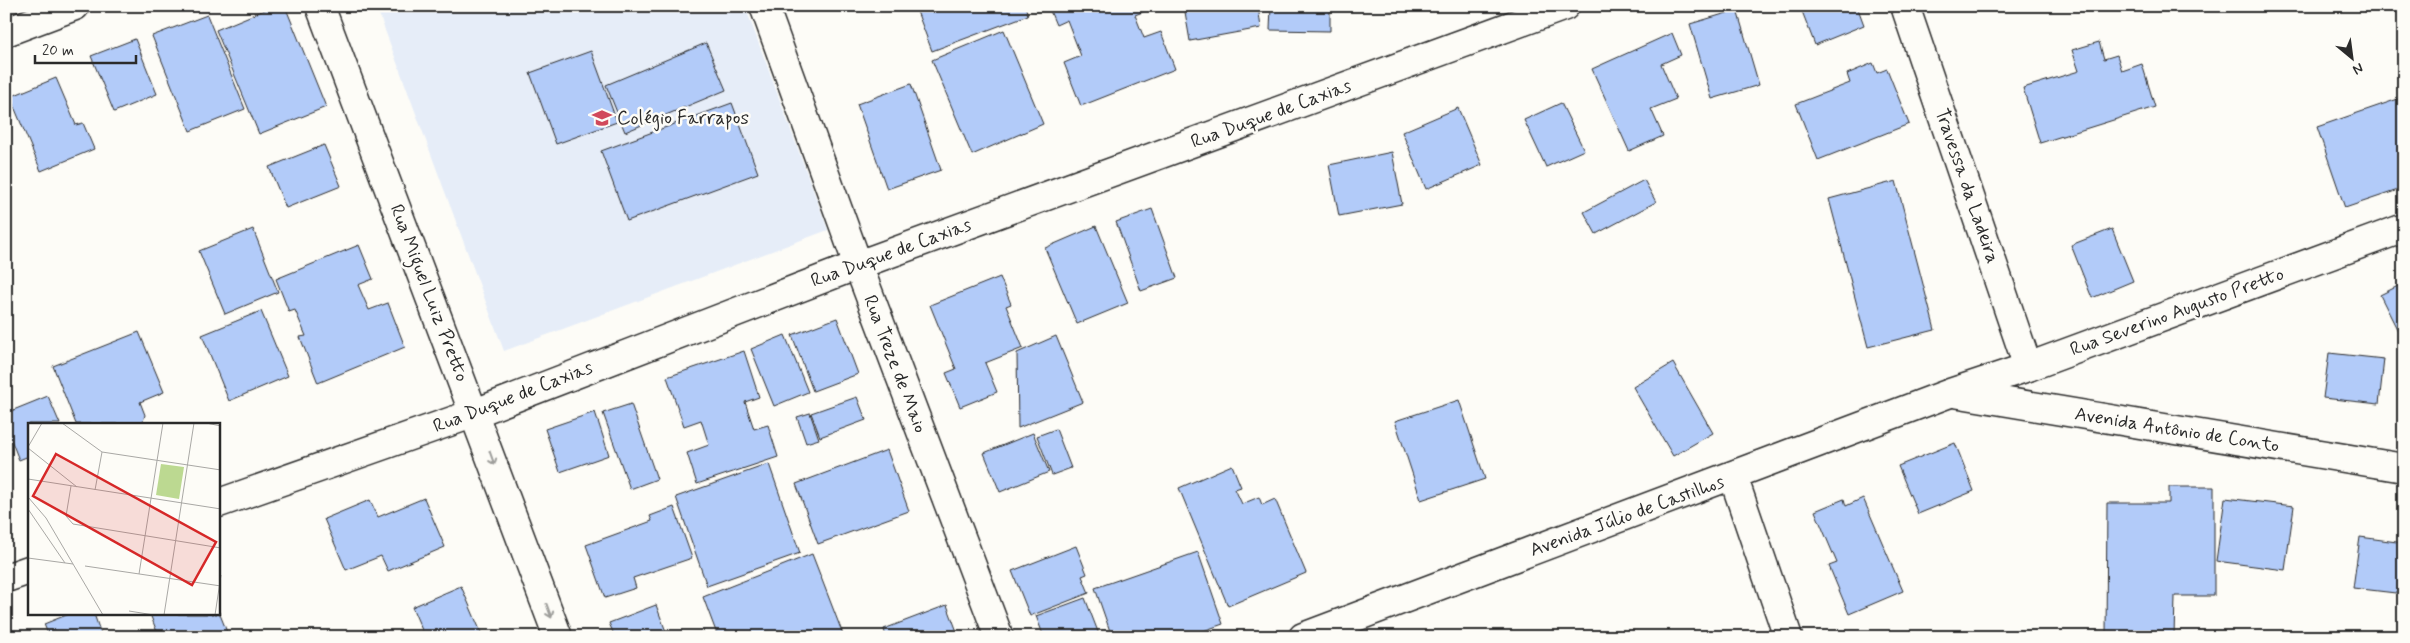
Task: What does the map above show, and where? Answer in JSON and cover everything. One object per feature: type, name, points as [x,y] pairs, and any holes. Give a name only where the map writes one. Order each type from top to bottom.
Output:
[{"type":"street","points":[[6,32],[75,6]]},
{"type":"street","name":"Rua Miguel Luiz Pretto","points":[[320,6],[558,637]]},
{"type":"street","name":"Rua Treze de Maio","points":[[764,6],[858,265],[999,637]]},
{"type":"street","name":"Rua Duque de Caxias","points":[[220,503],[475,413],[858,265],[1565,6]]},
{"type":"street","name":"Travessa da Ladeira","points":[[1905,6],[2028,366]]},
{"type":"street","name":"Rua Severino Augusto Pretto","points":[[1950,393],[2404,228]]},
{"type":"street","name":"Avenida Antônio de Conto","points":[[1950,393],[2404,468]]},
{"type":"street","name":"Avenida Júlio de Castilhos","points":[[1303,637],[1950,393]]},
{"type":"street","points":[[1733,476],[1788,637]]},
{"type":"street","points":[[6,578],[28,570]]},
{"type":"shaded area","name":"Colégio Farrapos","points":[[376,6],[745,6],[828,230],[504,351]]},
{"type":"building","points":[[274,6],[285,6],[326,107],[259,134],[216,30]]},
{"type":"building","points":[[915,6],[1025,6],[1028,15],[932,51]]},
{"type":"building","points":[[1048,6],[1143,6],[1145,11],[1135,15],[1144,38],[1161,32],[1175,69],[1081,106],[1064,63],[1081,56],[1067,20],[1056,25]]},
{"type":"building","points":[[1184,6],[1258,6],[1261,28],[1190,41]]},
{"type":"building","points":[[1271,6],[1330,6],[1330,31],[1270,30]]},
{"type":"building","points":[[1800,6],[1857,6],[1864,25],[1815,45]]},
{"type":"building","points":[[1737,10],[1759,85],[1712,99],[1690,24]]},
{"type":"building","points":[[207,15],[245,109],[190,131],[152,36]]},
{"type":"building","points":[[1004,30],[1043,124],[972,155],[932,60]]},
{"type":"building","points":[[1672,33],[1681,55],[1661,64],[1676,99],[1651,109],[1663,136],[1629,151],[1592,69]]},
{"type":"building","points":[[135,39],[157,94],[114,112],[91,56]]},
{"type":"building","points":[[2099,42],[2104,59],[2117,55],[2122,71],[2142,64],[2155,107],[2040,143],[2023,88],[2079,71],[2072,50]]},
{"type":"building","points":[[706,43],[726,90],[625,132],[606,85]]},
{"type":"building","points":[[591,51],[617,122],[556,144],[530,73]]},
{"type":"building","points":[[1873,63],[1877,73],[1887,69],[1909,124],[1818,160],[1796,104],[1850,83],[1847,74]]},
{"type":"building","points":[[56,78],[76,125],[83,123],[94,149],[41,171],[10,97]]},
{"type":"building","points":[[911,84],[941,170],[887,189],[857,104]]},
{"type":"building","points":[[2398,99],[2404,116],[2404,188],[2345,208],[2317,127]]},
{"type":"building","points":[[732,103],[758,173],[627,221],[601,151]]},
{"type":"building","points":[[1561,103],[1584,150],[1546,167],[1524,120]]},
{"type":"building","points":[[1458,108],[1482,165],[1426,189],[1402,132]]},
{"type":"building","points":[[324,145],[341,186],[286,208],[269,167]]},
{"type":"building","points":[[1392,152],[1402,204],[1339,216],[1329,165]]},
{"type":"building","points":[[1644,180],[1656,202],[1596,234],[1584,212]]},
{"type":"building","points":[[1896,181],[1935,330],[1868,347],[1829,199]]},
{"type":"building","points":[[1152,209],[1177,278],[1141,291],[1116,222]]},
{"type":"building","points":[[1096,226],[1128,303],[1077,324],[1045,248]]},
{"type":"building","points":[[253,229],[278,292],[225,314],[199,251]]},
{"type":"building","points":[[2112,229],[2133,281],[2092,298],[2071,245]]},
{"type":"building","points":[[359,245],[373,279],[358,285],[369,310],[388,303],[405,347],[318,383],[300,337],[306,336],[295,310],[289,312],[276,279]]},
{"type":"building","points":[[1000,277],[1011,304],[1006,306],[1023,348],[985,363],[997,392],[960,407],[946,373],[956,369],[930,305]]},
{"type":"building","points":[[2404,283],[2404,340],[2403,341],[2380,295]]},
{"type":"building","points":[[261,311],[288,376],[229,401],[202,335]]},
{"type":"building","points":[[837,318],[858,374],[813,391],[792,335]]},
{"type":"building","points":[[139,332],[164,392],[140,402],[145,415],[142,423],[76,423],[53,366]]},
{"type":"building","points":[[785,335],[808,392],[774,406],[751,349]]},
{"type":"building","points":[[1056,336],[1083,402],[1018,428],[1017,353]]},
{"type":"building","points":[[744,351],[759,397],[745,402],[754,429],[768,425],[778,457],[697,484],[687,453],[709,445],[701,420],[684,426],[667,377]]},
{"type":"building","points":[[2329,353],[2384,359],[2379,404],[2323,398]]},
{"type":"building","points":[[1673,363],[1713,433],[1673,456],[1633,387]]},
{"type":"building","points":[[48,396],[60,423],[28,423],[28,456],[19,460],[6,427],[6,413]]},
{"type":"building","points":[[857,397],[866,420],[820,437],[811,413]]},
{"type":"building","points":[[1459,400],[1485,479],[1421,500],[1395,421]]},
{"type":"building","points":[[631,404],[657,479],[630,489],[603,413]]},
{"type":"building","points":[[595,412],[609,455],[560,472],[545,429]]},
{"type":"building","points":[[810,413],[819,439],[806,443],[797,417]]},
{"type":"building","points":[[1056,429],[1071,468],[1052,475],[1037,436]]},
{"type":"building","points":[[1033,433],[1049,472],[1000,492],[984,453]]},
{"type":"building","points":[[1955,443],[1974,491],[1918,514],[1898,466]]},
{"type":"building","points":[[887,450],[909,511],[818,544],[796,484]]},
{"type":"building","points":[[769,464],[800,553],[707,586],[676,497]]},
{"type":"building","points":[[1232,465],[1241,487],[1235,489],[1242,504],[1259,497],[1262,505],[1275,499],[1306,573],[1228,606],[1179,488]]},
{"type":"building","points":[[2169,487],[2214,487],[2214,596],[2175,596],[2174,637],[2106,637],[2107,503],[2169,503]]},
{"type":"building","points":[[424,498],[445,547],[388,571],[381,556],[346,570],[324,519],[370,500],[378,517]]},
{"type":"building","points":[[1863,498],[1903,591],[1849,614],[1829,566],[1837,563],[1815,511],[1844,499],[1846,506]]},
{"type":"building","points":[[2225,498],[2294,506],[2285,570],[2216,561]]},
{"type":"building","points":[[674,507],[692,558],[633,578],[636,588],[605,598],[586,545],[652,521],[650,516]]},
{"type":"building","points":[[2360,537],[2404,543],[2404,594],[2353,588]]},
{"type":"building","points":[[1076,546],[1087,574],[1082,576],[1089,593],[1030,616],[1012,571]]},
{"type":"building","points":[[1198,552],[1223,624],[1186,637],[1112,637],[1095,588]]},
{"type":"building","points":[[812,554],[844,637],[718,637],[703,597]]},
{"type":"building","points":[[461,586],[483,637],[425,637],[412,607]]},
{"type":"building","points":[[1085,598],[1100,637],[1044,637],[1036,616]]},
{"type":"building","points":[[656,605],[668,637],[615,637],[609,623]]},
{"type":"building","points":[[947,605],[959,637],[886,637],[884,629]]},
{"type":"building","points":[[220,614],[229,637],[159,637],[151,616]]},
{"type":"building","points":[[64,616],[95,616],[102,637],[49,637],[44,624]]},
{"type":"place","name":"Colégio Farrapos","points":[[602,118]]}]
